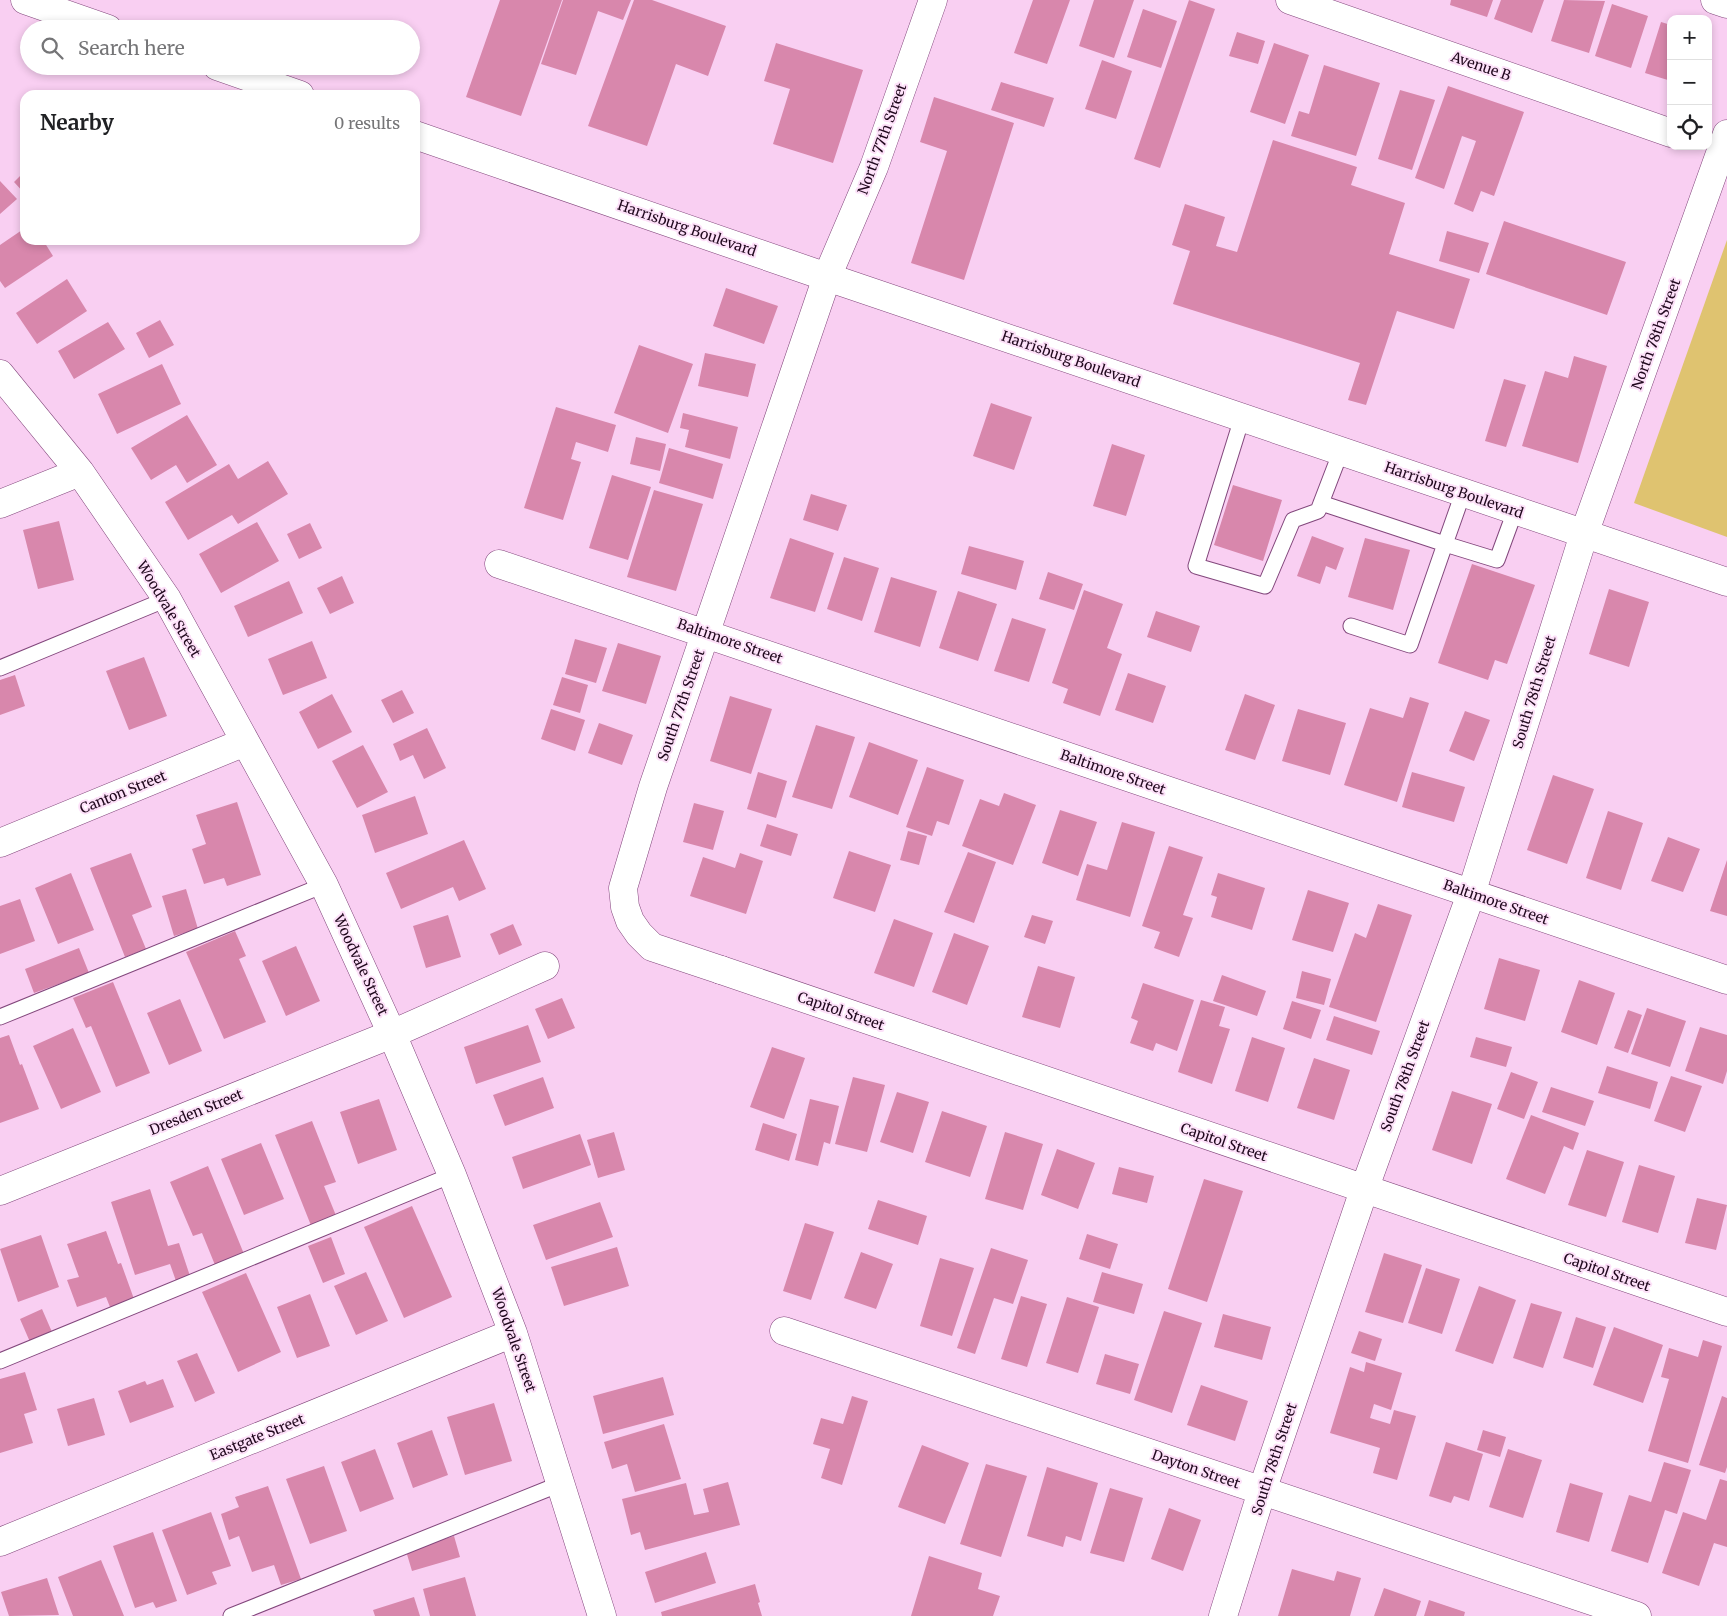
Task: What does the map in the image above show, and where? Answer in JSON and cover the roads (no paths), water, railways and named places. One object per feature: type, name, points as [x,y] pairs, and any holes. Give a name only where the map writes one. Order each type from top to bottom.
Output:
[{"type":"street","points":[[25,0],[64,6],[91,20]]},
{"type":"street","name":"North 77th Street","points":[[827,276],[874,167],[933,0]]},
{"type":"street","name":"Avenue B","points":[[1290,0],[1667,132]]},
{"type":"street","points":[[1715,0],[1727,4]]},
{"type":"street","points":[[243,75],[286,90]]},
{"type":"street","name":"Harrisburg Boulevard","points":[[420,137],[1727,582]]},
{"type":"street","name":"North 78th Street","points":[[1584,534],[1721,146]]},
{"type":"street","name":"South 77th Street","points":[[721,970],[652,947],[638,934],[630,921],[625,907],[623,888],[653,787],[827,276]]},
{"type":"street","name":"Woodvale Street","points":[[0,374],[80,472],[167,599],[324,885],[392,1034],[452,1175],[513,1333],[602,1616]]},
{"type":"street","points":[[0,504],[80,472]]},
{"type":"street","name":"South 78th Street","points":[[1223,1616],[1262,1491],[1364,1190],[1471,894],[1584,534]]},
{"type":"street","name":"Baltimore Street","points":[[498,564],[1727,980]]},
{"type":"street","name":"Canton Street","points":[[0,843],[245,742]]},
{"type":"street","name":"Dresden Street","points":[[0,1191],[392,1034],[545,966]]},
{"type":"street","name":"Capitol Street","points":[[721,970],[1727,1312]]},
{"type":"street","name":"Dayton Street","points":[[784,1331],[1637,1616]]},
{"type":"street","name":"Eastgate Street","points":[[0,1542],[513,1333]]},
{"type":"lane","points":[[1242,418],[1196,566],[1265,586],[1293,520],[1318,511],[1341,452]]},
{"type":"lane","points":[[1351,626],[1410,645],[1463,493]]},
{"type":"lane","points":[[1321,503],[1497,560],[1515,511]]},
{"type":"lane","points":[[0,668],[167,599]]},
{"type":"lane","points":[[0,1017],[324,885]]},
{"type":"lane","points":[[0,1362],[452,1175]]},
{"type":"lane","points":[[231,1616],[560,1484]]}]
